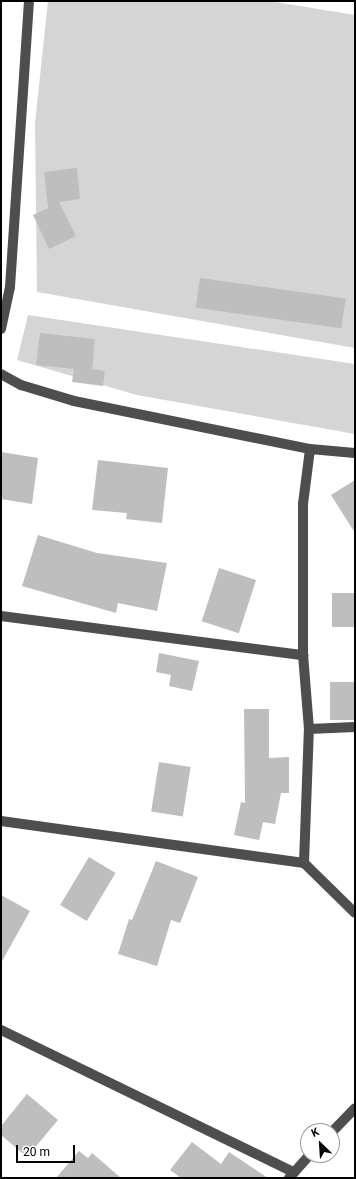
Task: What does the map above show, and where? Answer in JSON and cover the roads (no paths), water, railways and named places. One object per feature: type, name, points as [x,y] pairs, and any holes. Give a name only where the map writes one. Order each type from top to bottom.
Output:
[{"type":"street","points":[[1,329],[10,287],[29,1]]},
{"type":"street","points":[[1,374],[21,385],[74,401],[310,449],[355,453]]},
{"type":"street","points":[[304,863],[308,729],[303,655],[303,504],[310,449]]},
{"type":"street","points":[[1,616],[303,655]]},
{"type":"street","points":[[308,729],[355,727]]},
{"type":"street","points":[[1,821],[304,863],[355,913]]},
{"type":"street","points":[[1,1030],[291,1175],[302,1163]]},
{"type":"street","points":[[340,1124],[355,1108]]}]
